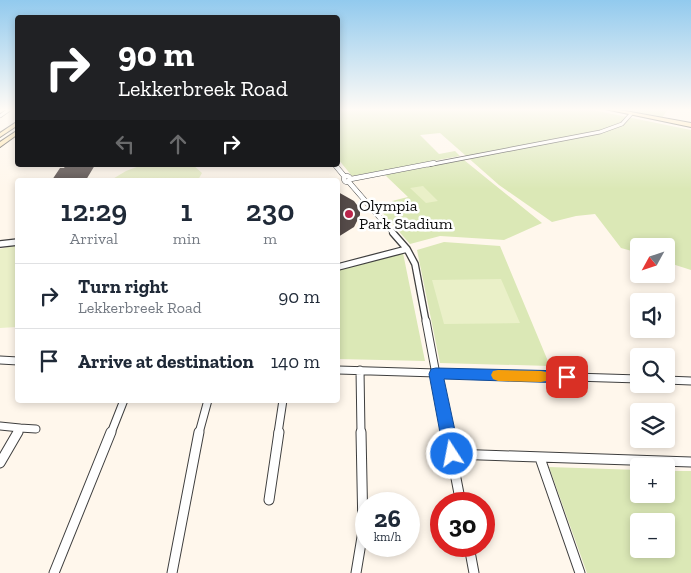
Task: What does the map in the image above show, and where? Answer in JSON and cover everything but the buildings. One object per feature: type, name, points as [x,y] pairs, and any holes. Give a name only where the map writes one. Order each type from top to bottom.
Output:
[{"type":"main road","points":[[0,145],[12,136]]},
{"type":"street","points":[[340,181],[580,136]]},
{"type":"street","points":[[337,167],[413,258],[459,492]]},
{"type":"street","points":[[0,244],[15,242]]},
{"type":"street","points":[[340,267],[407,249]]},
{"type":"street","points":[[0,360],[15,361]]},
{"type":"street","points":[[340,370],[630,379]]},
{"type":"street","points":[[356,573],[363,531],[360,370]]},
{"type":"street","points":[[675,381],[690,382]]},
{"type":"street","points":[[54,573],[123,403]]},
{"type":"street","points":[[172,573],[196,443],[207,403]]},
{"type":"street","points":[[270,500],[284,403]]},
{"type":"street","points":[[0,426],[36,429]]},
{"type":"street","points":[[0,463],[20,428]]},
{"type":"street","points":[[452,454],[691,462]]},
{"type":"street","points":[[540,458],[580,573]]},
{"type":"street","points":[[471,557],[474,573]]},
{"type":"green space","points":[[340,136],[421,136],[439,154],[455,151],[460,156],[352,176],[340,161]]},
{"type":"green space","points":[[443,136],[691,136],[691,270],[675,265],[675,238],[630,238],[630,250],[621,248],[595,214],[576,216],[552,222],[499,185]]},
{"type":"green space","points":[[464,160],[542,223],[504,240],[440,236],[410,244],[380,210],[396,206],[392,201],[408,197],[385,175]]},
{"type":"green space","points":[[137,167],[195,167],[202,173],[199,178],[114,178]]},
{"type":"green space","points":[[423,186],[438,201],[426,203],[410,188]]},
{"type":"green space","points":[[444,242],[500,246],[550,366],[440,363],[417,250]]},
{"type":"green space","points":[[15,245],[15,327],[0,328],[0,249]]},
{"type":"green space","points":[[403,253],[425,361],[340,359],[340,269]]},
{"type":"green space","points":[[501,279],[520,323],[444,324],[432,280]]},
{"type":"green space","points":[[549,467],[630,470],[630,503],[675,503],[675,471],[691,471],[691,573],[587,573]]},
{"type":"slow traffic","points":[[498,375],[541,376]]},
{"type":"place","name":"Olympia Park Stadium","points":[[349,214]]},
{"type":"route","points":[[452,454],[436,374],[567,377]]}]
